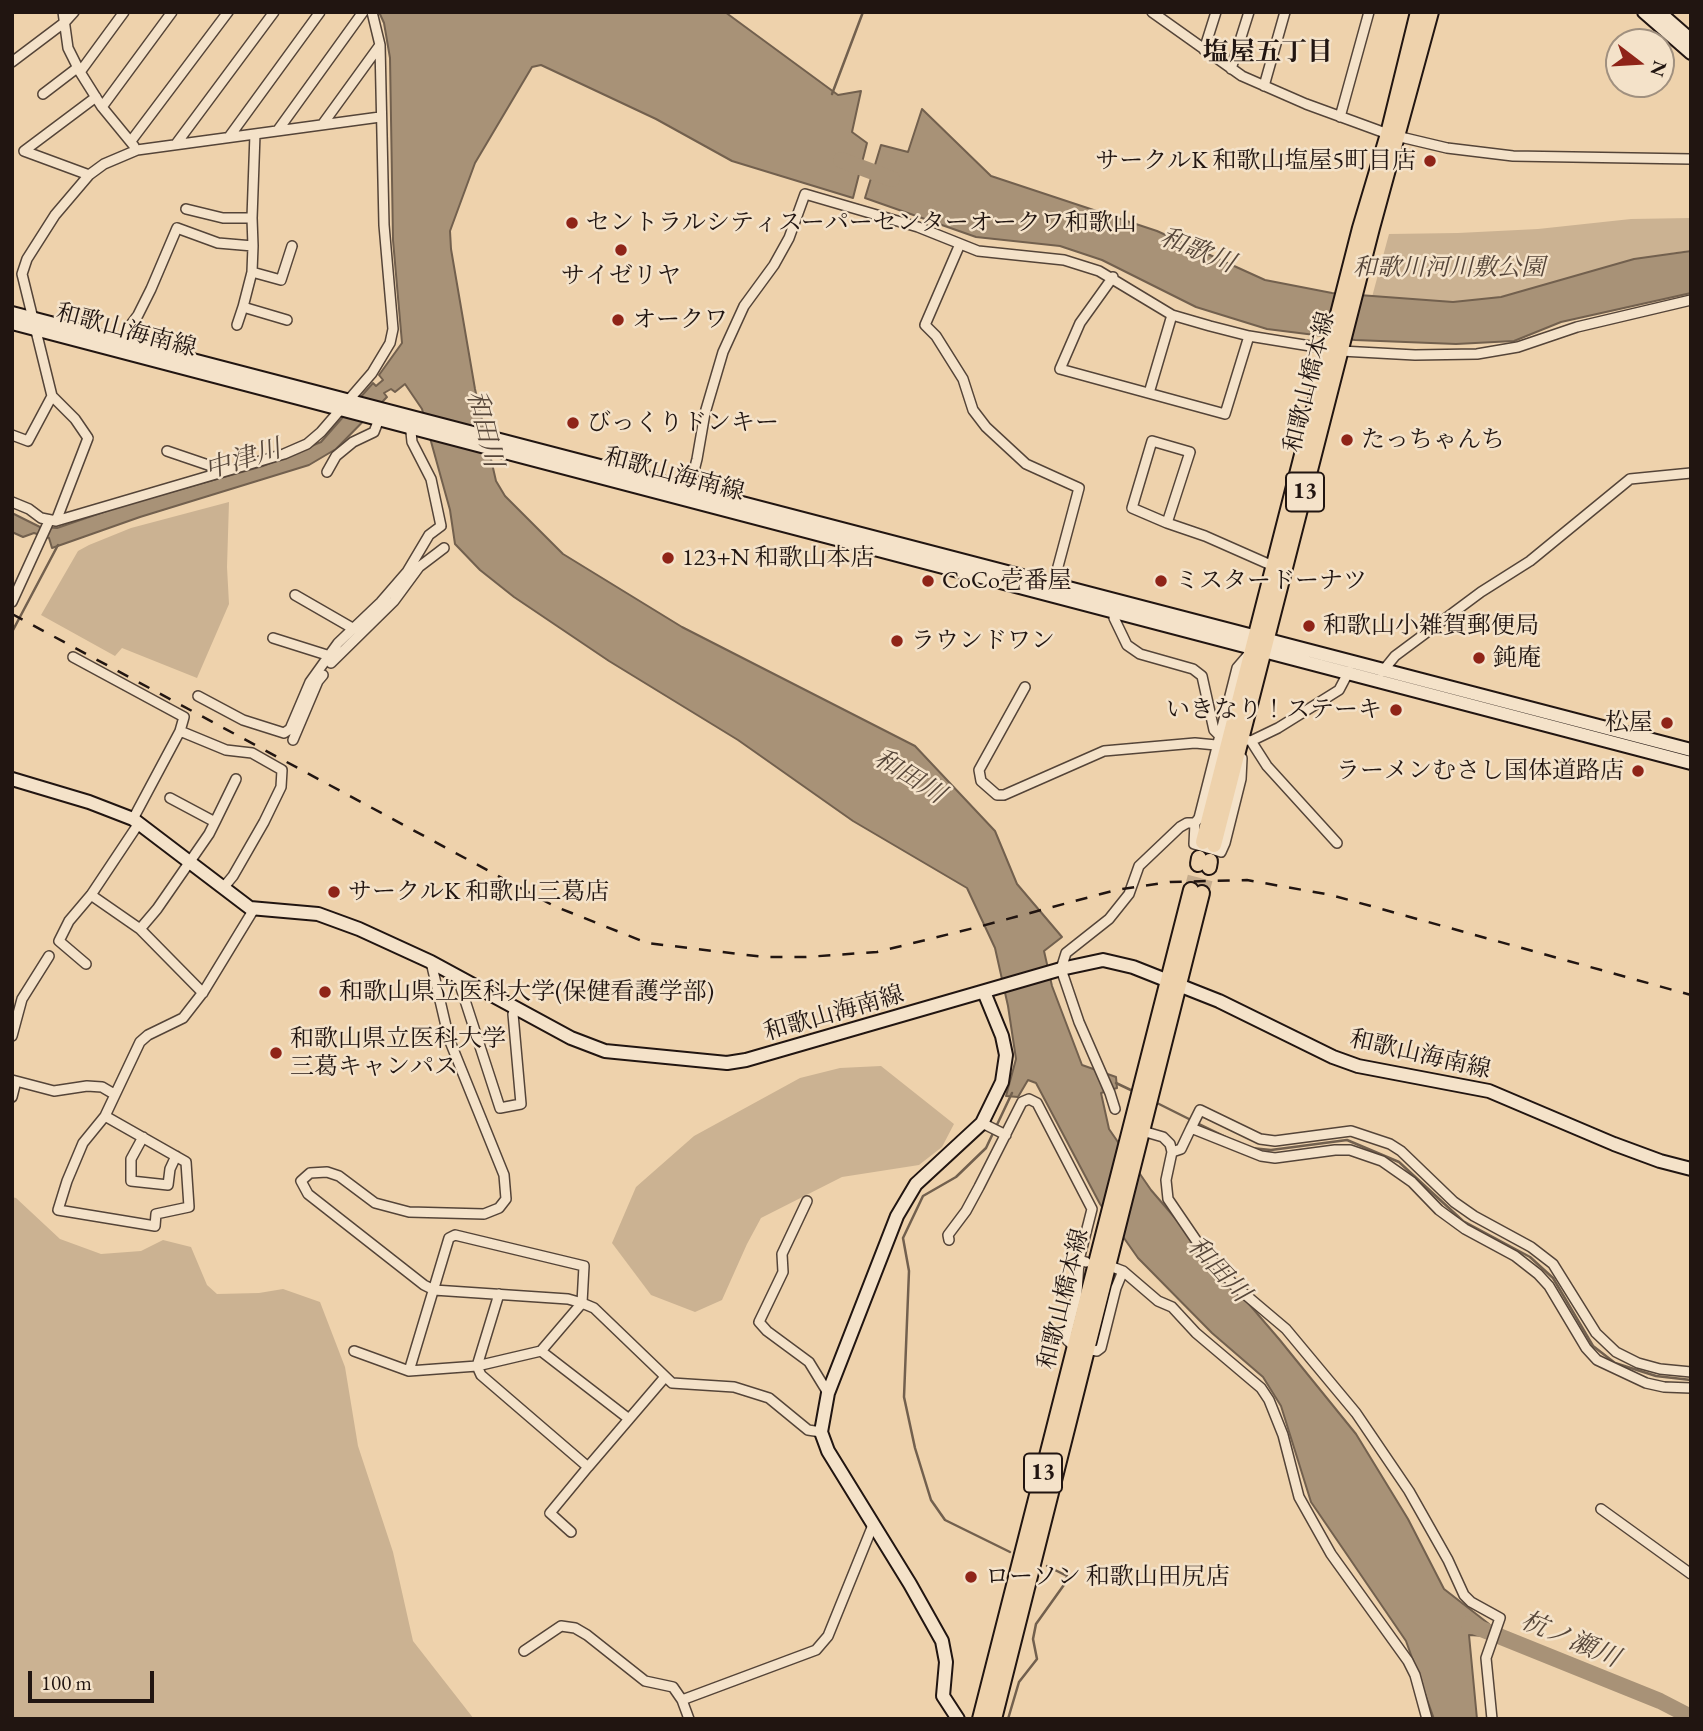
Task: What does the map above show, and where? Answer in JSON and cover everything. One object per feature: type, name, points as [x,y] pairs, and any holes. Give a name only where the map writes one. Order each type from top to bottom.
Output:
[{"type":"main road","name":"和歌山橋本線","points":[[1393,135],[1418,12]]},
{"type":"main road","name":"和歌山橋本線","points":[[1209,844],[1366,228],[1431,12]]},
{"type":"main road","points":[[1644,12],[1691,53]]},
{"type":"main road","points":[[1659,12],[1675,19],[1691,40]]},
{"type":"main road","name":"和歌山海南線","points":[[12,313],[34,324]]},
{"type":"main road","name":"和歌山海南線","points":[[12,323],[34,324],[1117,607],[1351,665],[1691,763]]},
{"type":"main road","name":"和歌山橋本線","points":[[1260,644],[1273,566],[1336,347]]},
{"type":"main road","name":"和歌山海南線","points":[[1382,676],[1691,750]]},
{"type":"main road","name":"和歌山海南線","points":[[12,779],[89,802],[136,821],[254,909],[318,915],[359,929],[431,961],[571,1038],[605,1051],[727,1063],[746,1060],[1059,970],[1103,960],[1133,967],[1256,1018],[1333,1057],[1357,1066],[1489,1091],[1614,1144],[1691,1169]]},
{"type":"main road","name":"和歌山橋本線","points":[[980,1719],[1080,1348],[1196,891]]},
{"type":"main road","points":[[958,1719],[943,1696],[946,1662],[942,1641],[828,1451],[821,1432],[828,1393],[897,1216],[916,1184],[986,1124],[1002,1082],[1006,1055],[990,991]]},
{"type":"main road","name":"和歌山橋本線","points":[[993,1719],[1080,1348]]},
{"type":"street","points":[[12,62],[64,17],[74,12]]},
{"type":"street","points":[[43,94],[78,70],[124,12]]},
{"type":"street","points":[[102,107],[172,12]]},
{"type":"street","points":[[131,141],[228,12]]},
{"type":"street","points":[[176,144],[274,12]]},
{"type":"street","points":[[229,137],[320,12]]},
{"type":"street","points":[[278,130],[363,12]]},
{"type":"street","points":[[12,502],[51,522],[284,454],[307,444],[321,432],[372,373],[386,351],[393,329],[384,225],[380,45],[372,12]]},
{"type":"street","points":[[1152,12],[1231,69],[1264,86],[1393,135],[1447,148],[1513,156],[1688,160]]},
{"type":"street","points":[[1204,50],[1216,12]]},
{"type":"street","points":[[1231,69],[1249,12]]},
{"type":"street","points":[[1264,86],[1285,12]]},
{"type":"street","points":[[1340,117],[1369,12]]},
{"type":"street","points":[[64,17],[68,48],[78,70],[102,107],[137,150]]},
{"type":"street","points":[[322,125],[380,45]]},
{"type":"street","points":[[24,151],[96,97]]},
{"type":"street","points":[[12,602],[88,438],[75,418],[52,396],[22,274],[27,259],[55,215],[89,175],[104,164],[137,150],[380,117]]},
{"type":"street","points":[[237,325],[252,272],[254,134]]},
{"type":"street","points":[[12,146],[89,175]]},
{"type":"street","points":[[688,494],[705,413],[727,342],[744,306],[774,265],[789,237],[805,194],[918,227],[978,251],[1064,260],[1099,271],[1172,314],[1249,336],[1336,347],[1415,355],[1477,354],[1518,347],[1577,327],[1691,300]]},
{"type":"street","points":[[186,209],[223,218],[252,218]]},
{"type":"street","points":[[123,347],[129,327],[151,289],[177,228],[218,243],[253,246]]},
{"type":"street","points":[[960,244],[925,325],[936,336],[962,379],[973,410],[986,427],[1026,464],[1079,488],[1052,590]]},
{"type":"street","points":[[252,272],[281,280],[292,246]]},
{"type":"street","points":[[1113,277],[1080,324],[1060,369],[1225,414],[1249,336]]},
{"type":"street","points":[[243,307],[287,320]]},
{"type":"street","points":[[1149,393],[1172,314]]},
{"type":"street","points":[[12,435],[28,441],[52,396]]},
{"type":"street","points":[[327,472],[336,456],[353,442],[374,432],[380,416]]},
{"type":"street","points":[[198,696],[243,720],[284,733],[290,729],[310,682],[354,629],[382,602],[407,572],[429,535],[441,526],[431,479],[412,442],[414,424]]},
{"type":"street","points":[[1167,523],[1190,452],[1152,441],[1132,508],[1167,523],[1205,536],[1273,566]]},
{"type":"street","points":[[167,451],[214,467],[219,473]]},
{"type":"street","points":[[1382,676],[1395,656],[1481,592],[1530,561],[1630,479],[1691,473]]},
{"type":"street","points":[[293,740],[318,681],[337,656],[394,601],[419,567],[444,548]]},
{"type":"street","points":[[295,595],[354,629]]},
{"type":"street","points":[[1117,607],[1114,618],[1127,645],[1140,654],[1193,668],[1202,677],[1214,730],[1219,734]]},
{"type":"street","points":[[273,638],[330,656]]},
{"type":"street","points":[[1260,644],[1266,668],[1221,852],[1194,844],[1195,823],[1199,818],[1237,668],[1260,644]]},
{"type":"street","points":[[73,657],[184,717],[180,731],[136,821],[91,895],[69,921],[59,941],[86,964]]},
{"type":"street","points":[[1249,741],[1278,728],[1339,690],[1351,665]]},
{"type":"street","points":[[1025,687],[979,770],[981,781],[997,794],[1004,795],[1104,751],[1195,743],[1216,745]]},
{"type":"street","points":[[180,731],[226,750],[251,753],[282,770],[281,787],[264,822],[233,876],[223,888]]},
{"type":"street","points":[[1249,741],[1267,766],[1337,842]]},
{"type":"street","points":[[140,929],[191,861],[236,779]]},
{"type":"street","points":[[170,798],[215,821]]},
{"type":"street","points":[[1115,1110],[1059,970],[1066,953],[1109,919],[1129,894],[1139,866],[1181,827],[1187,823],[1195,823]]},
{"type":"street","points":[[91,895],[140,929],[203,993]]},
{"type":"street","points":[[105,1116],[187,1162],[189,1207],[156,1214],[155,1226],[58,1210],[83,1143],[105,1116],[140,1042],[148,1035],[183,1018],[234,946],[254,909]]},
{"type":"street","points":[[12,1036],[22,999],[49,956]]},
{"type":"street","points":[[431,961],[449,1039],[504,1175],[506,1199],[499,1208],[484,1214],[409,1212],[375,1203],[340,1176],[327,1172],[310,1173],[301,1181],[308,1195],[424,1286],[433,1290],[568,1299],[582,1303],[594,1308],[672,1383],[734,1387],[769,1398],[808,1430],[821,1432]]},
{"type":"street","points":[[465,980],[461,988],[500,1108],[521,1104],[513,1014],[516,1008]]},
{"type":"street","points":[[12,1097],[14,1080],[54,1091],[87,1086],[102,1087],[114,1094]]},
{"type":"street","points":[[949,1240],[948,1236],[966,1211],[1003,1133],[1022,1102],[1029,1099],[1037,1103],[1092,1209],[1067,1340],[1080,1348],[1097,1351],[1101,1348],[1119,1270],[1158,1301],[1172,1307],[1196,1333],[1261,1388],[1269,1400],[1283,1435],[1299,1497],[1331,1554],[1408,1661],[1415,1675],[1427,1719]]},
{"type":"street","points":[[1172,1152],[1181,1149],[1200,1110],[1260,1139],[1275,1141],[1352,1131],[1390,1144],[1401,1151],[1454,1202],[1531,1247],[1553,1264],[1596,1333],[1616,1352],[1638,1363],[1660,1369],[1691,1372]]},
{"type":"street","points":[[986,1124],[1003,1133]]},
{"type":"street","points":[[1191,1128],[1261,1156],[1275,1158],[1350,1150],[1382,1161],[1412,1182],[1439,1210],[1465,1230],[1515,1256],[1538,1274],[1549,1286],[1586,1348],[1597,1360],[1646,1383],[1691,1388]]},
{"type":"street","points":[[1135,1134],[1163,1137],[1170,1144],[1172,1152],[1166,1180],[1168,1199],[1200,1246],[1234,1285],[1286,1329],[1356,1413],[1409,1491],[1448,1560],[1464,1595],[1471,1602],[1500,1618],[1486,1658],[1492,1719]]},
{"type":"street","points":[[143,1137],[131,1159],[131,1181],[168,1185],[170,1169],[176,1156]]},
{"type":"street","points":[[807,1201],[782,1254],[783,1272],[760,1322],[767,1331],[809,1362],[828,1393]]},
{"type":"street","points":[[354,1351],[410,1371],[477,1366],[541,1351],[582,1303],[584,1266],[455,1235],[449,1238],[410,1371]]},
{"type":"street","points":[[499,1294],[477,1366],[481,1375],[588,1467]]},
{"type":"street","points":[[541,1351],[629,1419]]},
{"type":"street","points":[[571,1532],[550,1513],[665,1377]]},
{"type":"street","points":[[1601,1509],[1691,1574]]},
{"type":"street","points":[[682,1700],[816,1650],[828,1636],[873,1525]]},
{"type":"street","points":[[524,1651],[561,1626],[575,1628],[645,1681],[674,1687],[689,1719]]},
{"type":"green space","name":"和歌川河川敷公園","points":[[1691,218],[1691,250],[1634,259],[1501,297],[1453,302],[1372,297],[1389,234],[1538,229],[1631,219]]},
{"type":"green space","points":[[229,502],[229,604],[197,678],[122,648],[115,656],[41,615],[78,551],[131,528]]},
{"type":"green space","points":[[881,1066],[954,1124],[942,1147],[919,1165],[842,1177],[761,1218],[722,1300],[695,1312],[651,1295],[612,1243],[636,1187],[694,1136],[800,1078],[840,1068]]},
{"type":"green space","points":[[12,1197],[60,1239],[101,1254],[141,1251],[163,1240],[191,1247],[207,1285],[217,1294],[259,1293],[283,1289],[320,1302],[345,1367],[358,1446],[393,1552],[413,1641],[474,1719],[12,1719]]},
{"type":"water","name":"和田川","points":[[379,12],[725,12],[838,95],[861,91],[852,132],[867,143],[853,198],[732,161],[656,119],[541,65],[532,67],[475,163],[450,231],[475,389],[496,481],[505,496],[563,554],[682,627],[915,746],[995,831],[1017,884],[1062,937],[1044,951],[1052,986],[1082,1065],[1116,1077],[1117,1088],[1101,1093],[1109,1129],[1151,1190],[1279,1339],[1356,1434],[1408,1519],[1444,1589],[1489,1624],[1485,1636],[1469,1635],[1477,1719],[1434,1719],[1406,1641],[1311,1502],[1281,1406],[1263,1377],[1212,1333],[1138,1258],[1100,1204],[1036,1083],[1028,1080],[1018,1097],[1006,1096],[1016,1059],[1008,1006],[995,948],[967,888],[853,821],[738,740],[609,661],[514,597],[480,570],[455,544],[450,510],[422,409],[405,384],[395,392],[391,389],[384,393],[387,397],[336,449],[309,465],[140,517],[52,548],[49,538],[34,533],[23,537],[12,532],[12,513],[40,527],[57,528],[121,506],[263,466],[321,442],[373,383],[376,386],[383,380],[379,375],[402,343],[393,240],[390,58],[384,23]]},
{"type":"water","points":[[922,109],[991,176],[1157,231],[1265,280],[1332,293],[1453,302],[1501,297],[1634,259],[1691,251],[1691,293],[1561,322],[1514,341],[1456,344],[1355,340],[1267,329],[1196,307],[1102,260],[1060,246],[976,237],[865,198],[881,145],[908,152]]},
{"type":"waterway","points":[[832,94],[863,12]]},
{"type":"waterway","name":"和歌川","points":[[841,160],[892,179]]},
{"type":"waterway","points":[[12,632],[58,545]]},
{"type":"waterway","points":[[1116,1083],[1135,1092]]},
{"type":"waterway","points":[[1010,1552],[945,1520],[931,1500],[915,1448],[904,1397],[909,1271],[903,1238],[923,1196],[956,1177],[986,1148],[1012,1093]]},
{"type":"waterway","points":[[1153,1101],[1191,1120]]},
{"type":"waterway","points":[[1197,1123],[1232,1140]]},
{"type":"waterway","points":[[1251,1148],[1271,1150],[1347,1140],[1399,1162],[1463,1221],[1530,1257],[1553,1278],[1593,1346],[1615,1363],[1656,1376],[1691,1380]]},
{"type":"waterway","points":[[1008,1719],[1019,1682],[1037,1659],[1033,1639],[1036,1624],[1066,1582],[1067,1576],[1047,1566]]},
{"type":"waterway","name":"杭ノ瀬川","points":[[1469,1624],[1660,1701],[1691,1717]]},
{"type":"tunnel","points":[[1191,890],[1198,864]]},
{"type":"tunnel","points":[[1202,893],[1209,867]]},
{"type":"railway","points":[[12,614],[554,906],[647,943],[764,957],[877,952],[1116,890],[1170,882],[1247,880],[1331,895],[1691,995]]},
{"type":"place","name":"サークルK 和歌山塩屋5町目店","points":[[1430,161]]},
{"type":"place","name":"セントラルシティスーパーセンターオークワ和歌山","points":[[572,223]]},
{"type":"place","name":"サイゼリヤ","points":[[621,250]]},
{"type":"place","name":"オークワ","points":[[618,320]]},
{"type":"place","name":"びっくりドンキー","points":[[573,423]]},
{"type":"place","name":"たっちゃんち","points":[[1347,440]]},
{"type":"place","name":"123+N 和歌山本店","points":[[668,558]]},
{"type":"place","name":"CoCo壱番屋","points":[[928,581]]},
{"type":"place","name":"ミスタードーナツ","points":[[1161,581]]},
{"type":"place","name":"和歌山小雑賀郵便局","points":[[1309,626]]},
{"type":"place","name":"ラウンドワン","points":[[897,641]]},
{"type":"place","name":"鈍庵","points":[[1479,658]]},
{"type":"place","name":"いきなり！ステーキ","points":[[1396,710]]},
{"type":"place","name":"松屋","points":[[1667,723]]},
{"type":"place","name":"ラーメンむさし国体道路店","points":[[1638,771]]},
{"type":"place","name":"サークルK 和歌山三葛店","points":[[334,892]]},
{"type":"place","name":"和歌山県立医科大学(保健看護学部)","points":[[325,992]]},
{"type":"place","name":"和歌山県立医科大学 三葛キャンパス","points":[[276,1053]]},
{"type":"place","name":"ローソン 和歌山田尻店","points":[[971,1577]]},
{"type":"district","name":"塩屋五丁目","points":[[1268,53]]},
{"type":"water label","name":"中津川","points":[[243,460]]}]
